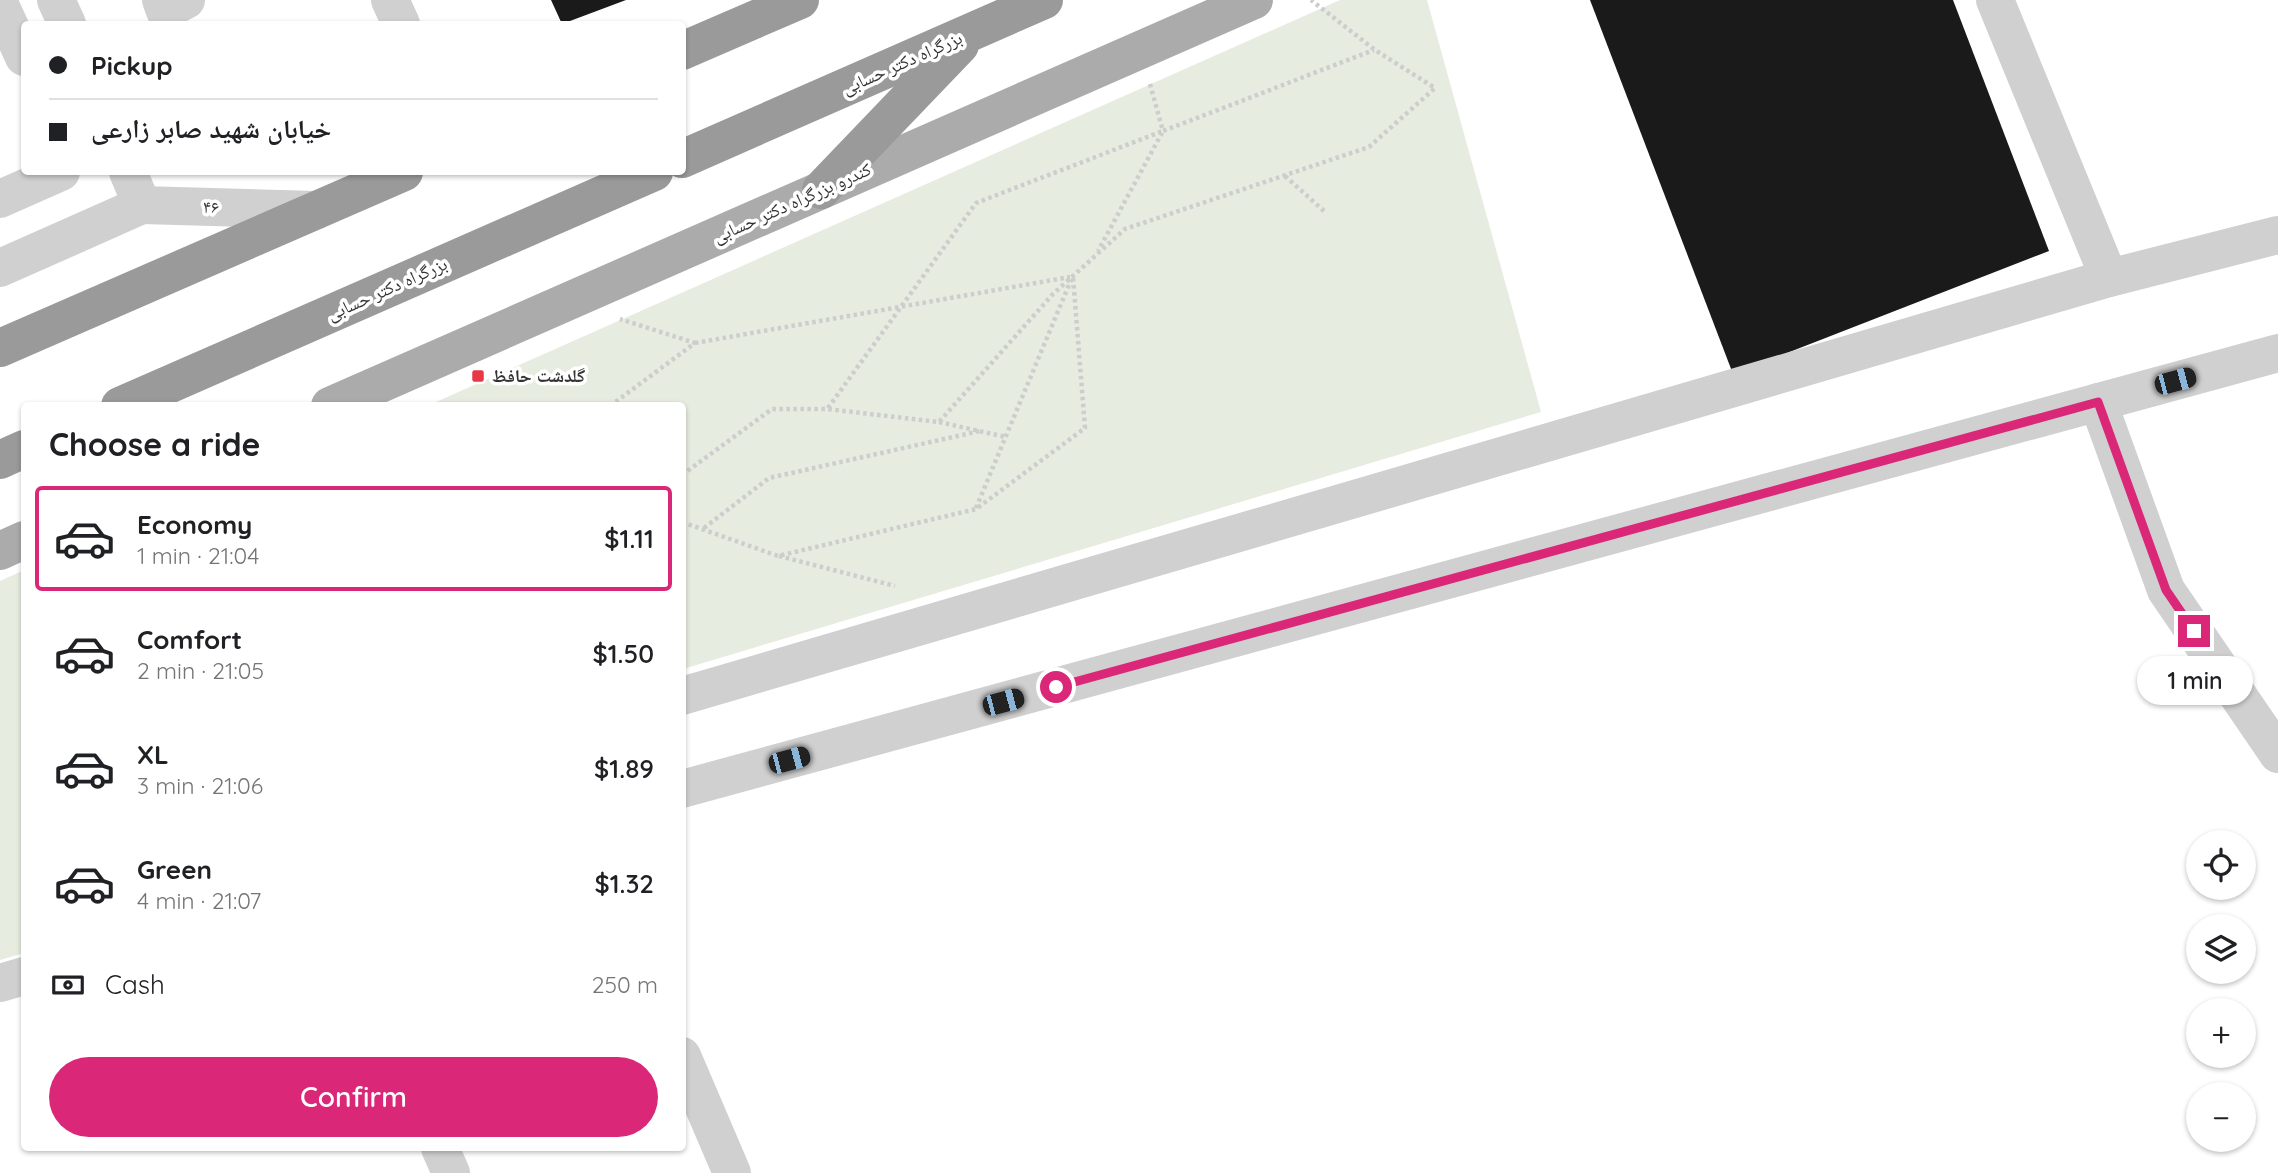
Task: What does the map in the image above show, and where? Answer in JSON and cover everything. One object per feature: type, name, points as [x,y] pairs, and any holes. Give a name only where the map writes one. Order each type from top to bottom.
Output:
[{"type":"highway","points":[[686,49],[800,0]]},
{"type":"highway","name":"بزرگراه دکتر حسابی","points":[[686,157],[1044,0]]},
{"type":"highway","points":[[821,190],[973,31]]},
{"type":"highway","points":[[0,348],[397,175]]},
{"type":"highway","name":"بزرگراه دکتر حسابی","points":[[129,402],[647,175]]},
{"type":"highway","points":[[0,460],[21,450]]},
{"type":"main road","name":"کندرو بزرگراه دکتر حسابی","points":[[339,402],[1254,0]]},
{"type":"main road","points":[[0,551],[21,541]]},
{"type":"street","points":[[56,0],[65,21]]},
{"type":"street","points":[[161,0],[165,11],[186,0],[196,21]]},
{"type":"street","points":[[390,0],[400,21]]},
{"type":"street","points":[[1995,0],[2109,278]]},
{"type":"street","points":[[0,5],[21,50]]},
{"type":"street","points":[[0,199],[54,175]]},
{"type":"street","points":[[0,268],[135,188]]},
{"type":"street","name":"۴۶","points":[[135,188],[317,210]]},
{"type":"street","points":[[686,695],[2109,278],[2278,235]]},
{"type":"street","points":[[686,788],[2278,353]]},
{"type":"street","points":[[2098,402],[2166,590],[2278,754]]},
{"type":"street","points":[[0,983],[21,977]]},
{"type":"street","points":[[686,1065],[732,1173]]},
{"type":"street","points":[[441,1151],[451,1173]]},
{"type":"path","points":[[939,422],[1053,294],[1125,229],[1368,147],[1435,88],[1375,50],[1311,0]]},
{"type":"path","points":[[1097,254],[1163,131],[1140,50]]},
{"type":"path","points":[[827,409],[976,203],[1375,50]]},
{"type":"path","points":[[1284,176],[1324,211]]},
{"type":"path","points":[[615,402],[695,343],[1073,276]]},
{"type":"path","points":[[976,509],[1073,276]]},
{"type":"path","points":[[778,556],[976,509],[1085,428],[1073,276]]},
{"type":"path","points":[[567,302],[695,343]]},
{"type":"path","points":[[686,472],[772,409],[827,409],[939,422],[1006,437]]},
{"type":"path","points":[[703,529],[769,478],[980,431]]},
{"type":"path","points":[[686,523],[778,556],[895,586]]},
{"type":"shaded area","points":[[1340,0],[1427,0],[1541,412],[686,668],[686,402],[436,402]]},
{"type":"shaded area","points":[[21,571],[21,954],[0,960],[0,581]]},
{"type":"building","points":[[551,0],[626,0],[570,21],[561,21]]},
{"type":"building","points":[[1590,0],[1953,0],[2049,251],[1733,374]]},
{"type":"place","name":"گلدشت حافظ","points":[[478,376]]},
{"type":"route","points":[[1056,687],[2098,402],[2166,590],[2194,631]]}]
